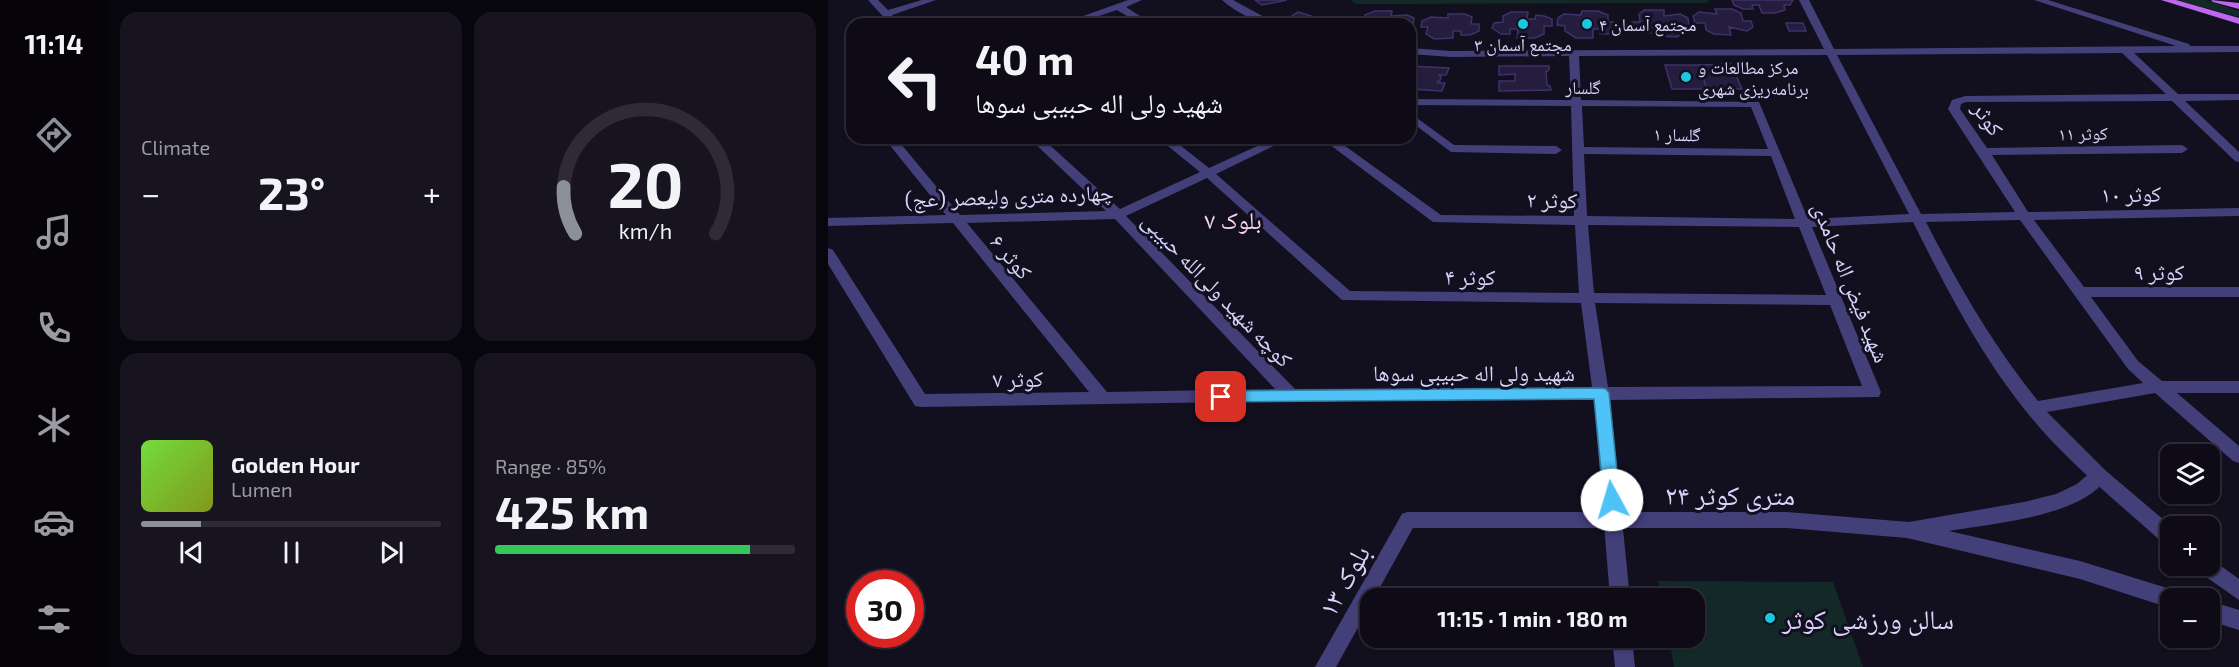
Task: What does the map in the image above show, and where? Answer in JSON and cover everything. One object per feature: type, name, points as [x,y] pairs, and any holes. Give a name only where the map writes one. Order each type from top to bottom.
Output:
[{"type":"main road","points":[[2166,0],[2239,21]]},
{"type":"main road","points":[[2216,0],[2239,6]]},
{"type":"street","points":[[873,0],[890,18]]},
{"type":"street","points":[[886,14],[931,0]]},
{"type":"street","points":[[1083,18],[1137,0]]},
{"type":"street","points":[[1227,0],[1258,18]]},
{"type":"street","points":[[1804,0],[1961,303],[2000,365],[2046,423],[2098,475],[2160,528]]},
{"type":"street","points":[[2039,0],[2198,50]]},
{"type":"street","points":[[1118,6],[1137,18]]},
{"type":"street","points":[[2125,50],[2239,158]]},
{"type":"street","points":[[1416,51],[1451,54],[2239,50]]},
{"type":"street","points":[[1574,53],[1581,221],[1587,298],[1601,393]]},
{"type":"street","name":"کوثر","points":[[2239,97],[1965,99],[1956,102],[1954,109],[2024,216],[2133,365],[2239,456]]},
{"type":"street","name":"گلسار","points":[[1416,102],[1755,104]]},
{"type":"street","name":"شهید فیض اله حامدی","points":[[1601,393],[1873,392],[1755,104]]},
{"type":"street","points":[[1416,121],[1451,148],[1557,150]]},
{"type":"street","name":"کوثر ۶","points":[[895,144],[1104,399]]},
{"type":"street","name":"کوچه شهید ولی‌الله حبیبی","points":[[1041,144],[1118,215],[1291,395]]},
{"type":"street","name":"کوثر ۴","points":[[1172,144],[1208,173],[1347,296],[1835,300]]},
{"type":"street","name":"چهارده متری ولیعصر (عج)","points":[[828,222],[1118,215],[1271,144]]},
{"type":"street","name":"کوثر ۲","points":[[1335,144],[1438,219],[1804,223],[1918,218]]},
{"type":"street","name":"کوثر ۱۱","points":[[1984,152],[2182,149]]},
{"type":"street","name":"گلسار ۱","points":[[1579,150],[1775,153]]},
{"type":"street","name":"کوثر ۱۰","points":[[1918,218],[2239,212]]},
{"type":"street","name":"کوثر ۷","points":[[828,253],[921,401],[1291,395]]},
{"type":"street","name":"کوثر ۹","points":[[2080,292],[2239,292]]},
{"type":"street","points":[[2034,408],[2156,387],[2239,387]]},
{"type":"street","name":"شهید ولی اله حبیبی سوها","points":[[1291,395],[1601,393],[1619,588]]},
{"type":"street","name":"۲۴ متری کوثر","points":[[1907,530],[2024,510],[2058,501],[2083,490],[2098,475]]},
{"type":"street","name":"۲۴ متری کوثر","points":[[1408,520],[1787,520],[1907,530],[2080,570],[2160,595]]},
{"type":"street","name":"بلوک ۱۳","points":[[1325,667],[1408,520]]},
{"type":"street","points":[[2219,576],[2239,591]]},
{"type":"street","points":[[2220,614],[2239,620]]},
{"type":"street","points":[[1623,648],[1625,667]]},
{"type":"green space","points":[[1350,0],[1709,0],[1707,3],[1356,4]]},
{"type":"green space","points":[[2177,0],[2206,0],[2239,11],[2239,17]]},
{"type":"green space","name":"سالن ورزشی کوثر","points":[[1658,581],[1833,582],[1863,667],[1674,667],[1671,648],[1705,648],[1705,588],[1660,588]]},
{"type":"building","points":[[1255,0],[1287,0],[1262,5]]},
{"type":"building","points":[[1732,0],[1793,0],[1790,5],[1784,5],[1785,10],[1762,13],[1759,5],[1752,5],[1753,9],[1743,9],[1734,5]]},
{"type":"building","points":[[1715,9],[1732,9],[1741,13],[1743,21],[1751,21],[1753,27],[1747,31],[1729,27],[1731,35],[1714,34],[1706,30],[1705,23],[1695,23],[1693,16],[1699,12],[1717,14]]},
{"type":"building","points":[[1644,10],[1664,10],[1664,16],[1680,14],[1688,18],[1689,26],[1683,25],[1685,32],[1677,37],[1660,36],[1658,28],[1650,28],[1651,33],[1633,28],[1632,22],[1640,22],[1639,14]]},
{"type":"building","points":[[1375,11],[1392,11],[1391,16],[1407,15],[1414,18],[1364,18],[1365,15]]},
{"type":"building","name":"مجتمع آسمان ۴","points":[[1582,11],[1598,11],[1608,15],[1608,22],[1617,22],[1615,30],[1608,34],[1600,34],[1600,29],[1593,29],[1593,38],[1576,38],[1565,31],[1565,26],[1557,25],[1558,18],[1564,14],[1581,15]]},
{"type":"building","points":[[1298,12],[1318,18],[1289,18]]},
{"type":"building","name":"مجتمع آسمان ۳","points":[[1511,12],[1528,12],[1527,19],[1535,19],[1536,15],[1544,16],[1552,19],[1552,26],[1544,26],[1544,34],[1535,38],[1517,38],[1518,29],[1510,29],[1510,34],[1501,34],[1492,28],[1494,23],[1503,22],[1503,16]]},
{"type":"building","points":[[1448,14],[1465,14],[1472,17],[1471,24],[1479,24],[1479,31],[1470,35],[1461,35],[1461,31],[1453,31],[1453,38],[1434,39],[1426,34],[1428,27],[1421,27],[1422,21],[1431,17],[1448,18]]},
{"type":"building","points":[[1786,23],[1803,23],[1806,31],[1789,31]]},
{"type":"building","points":[[1731,64],[1742,89],[1707,89],[1699,65]]},
{"type":"building","name":"مرکز مطالعات و برنامه‌ریزی شهری","points":[[1665,65],[1699,65],[1707,89],[1672,89]]},
{"type":"building","points":[[1416,66],[1449,68],[1446,75],[1439,75],[1440,81],[1437,83],[1445,83],[1442,91],[1416,89]]},
{"type":"building","points":[[1499,66],[1549,66],[1546,72],[1547,85],[1551,90],[1499,91],[1499,81],[1515,81],[1515,74],[1499,75]]},
{"type":"place","name":"مجتمع آسمان ۳","points":[[1523,24]]},
{"type":"place","name":"مجتمع آسمان ۴","points":[[1587,24]]},
{"type":"place","name":"مرکز مطالعات و برنامه‌ریزی شهری","points":[[1686,77]]},
{"type":"place","name":"سالن ورزشی کوثر","points":[[1770,618]]},
{"type":"district","name":"بلوک ۷","points":[[1233,219]]},
{"type":"route","points":[[1221,397],[1601,393],[1612,500]]}]
